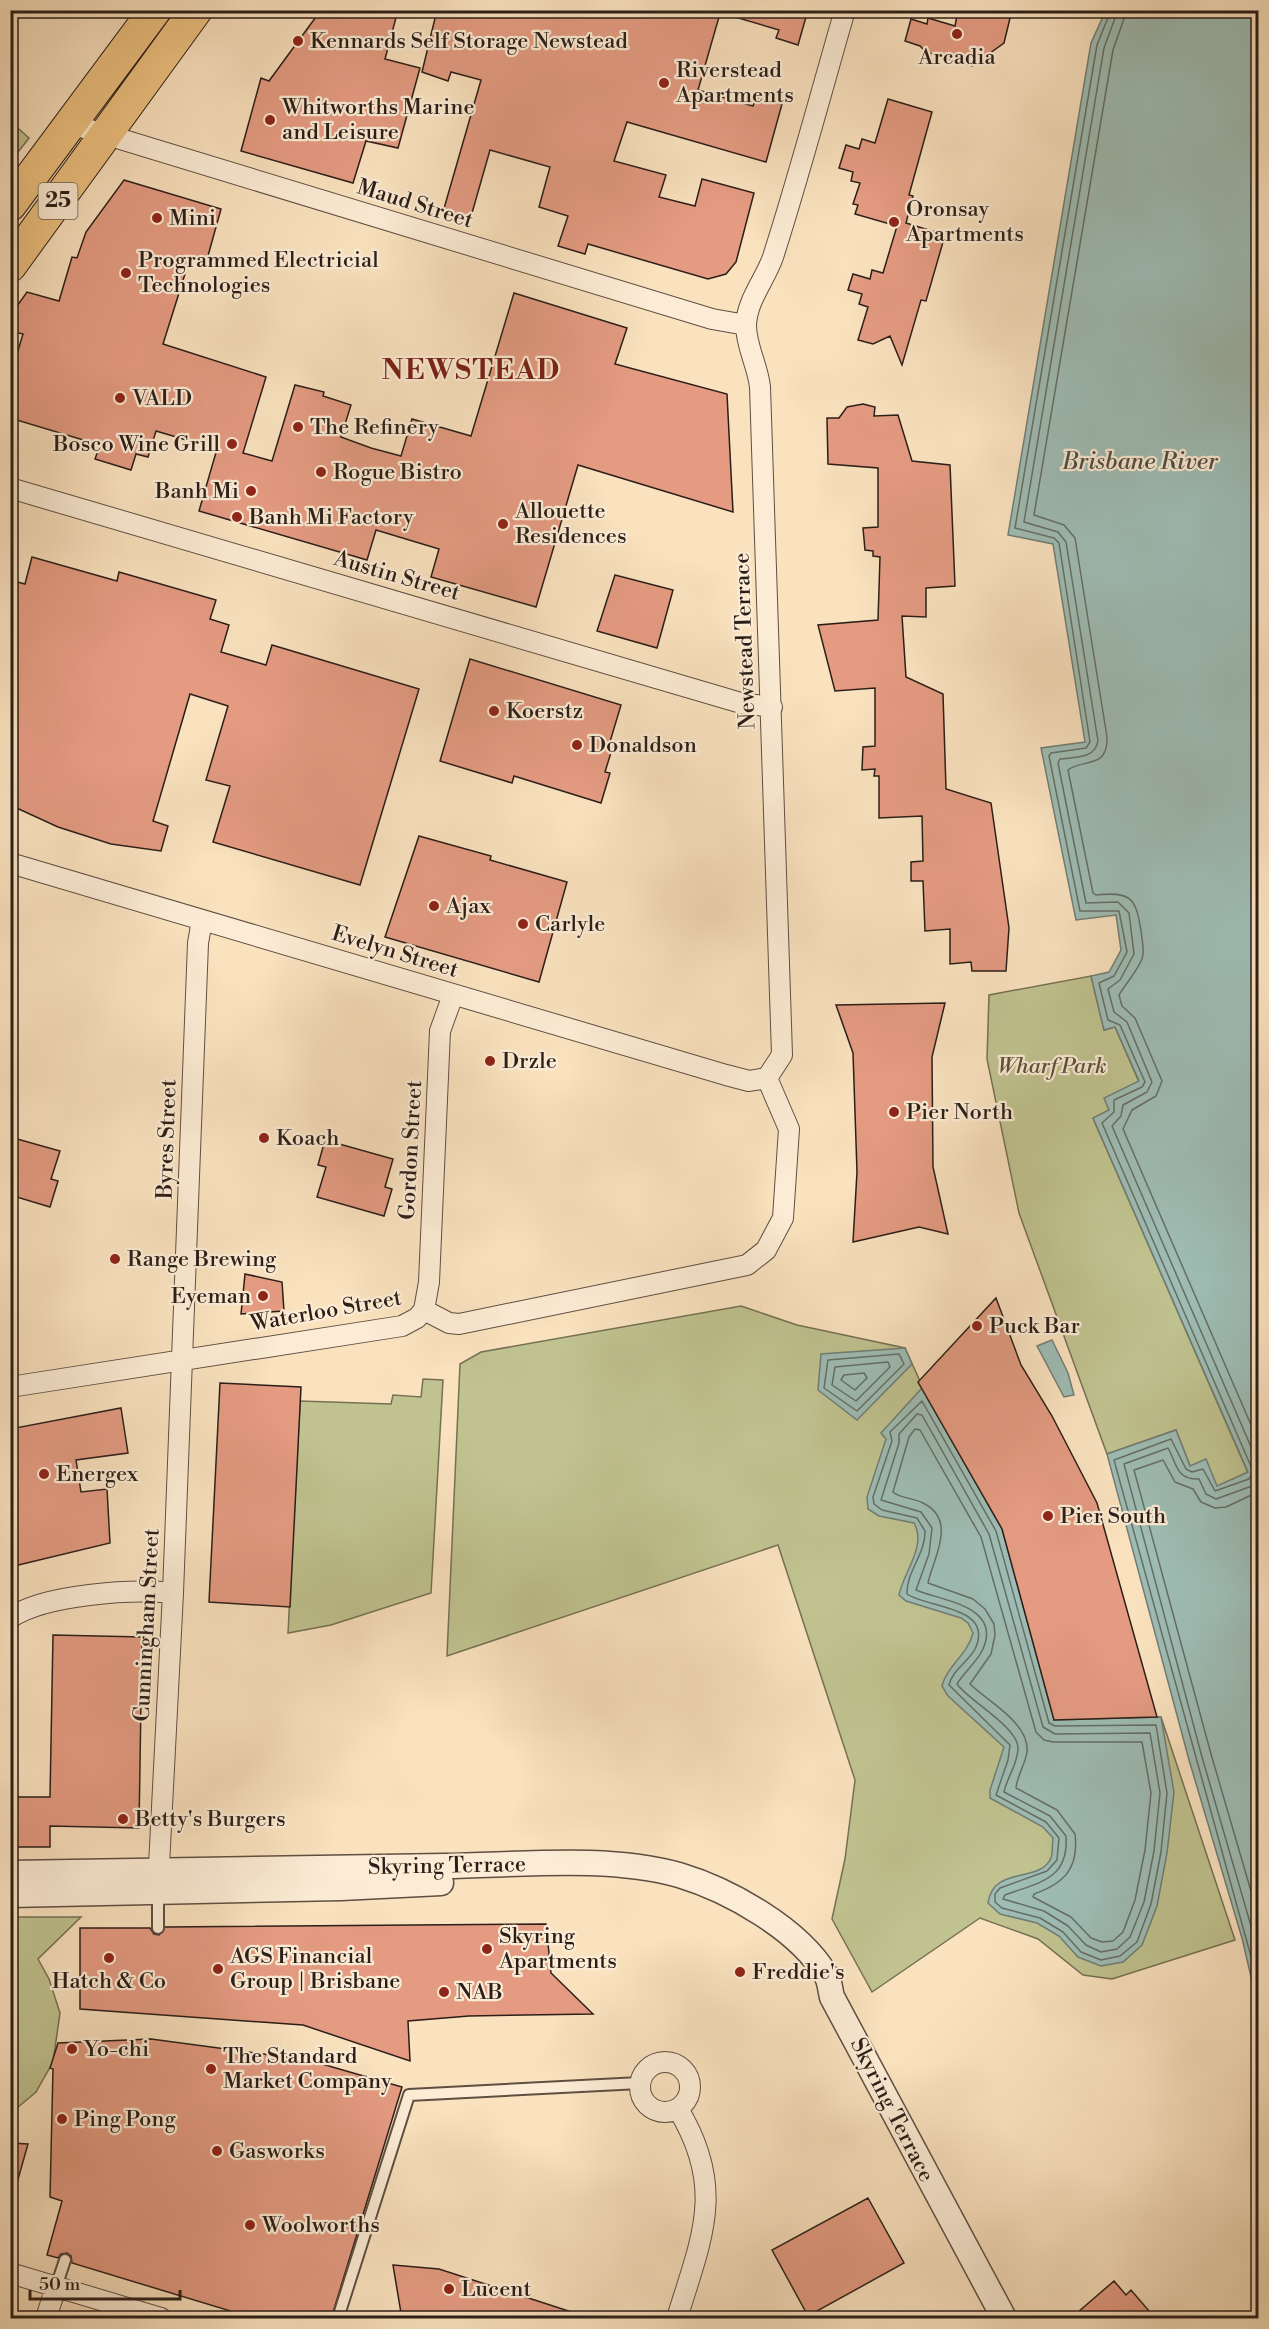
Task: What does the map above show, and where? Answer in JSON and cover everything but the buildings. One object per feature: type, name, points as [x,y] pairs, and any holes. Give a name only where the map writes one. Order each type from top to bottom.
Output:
[{"type":"main road","name":"25","points":[[10,205],[155,10]]},
{"type":"main road","name":"25","points":[[10,266],[196,10]]},
{"type":"street","name":"Newstead Terrace","points":[[767,1078],[782,1055],[760,387],[759,373],[749,350],[746,325],[753,298],[772,259],[845,10]]},
{"type":"street","name":"Maud Street","points":[[71,124],[712,319],[746,325]]},
{"type":"street","name":"Austin Street","points":[[10,488],[741,703],[772,706]]},
{"type":"street","name":"Evelyn Street","points":[[10,862],[726,1076],[749,1081],[767,1078]]},
{"type":"street","name":"Byres Street","points":[[183,1360],[198,943],[201,920]]},
{"type":"street","name":"Gordon Street","points":[[424,1310],[429,1282],[440,1031],[453,995]]},
{"type":"street","name":"Waterloo Street","points":[[10,1387],[402,1326],[417,1318],[424,1310],[449,1323],[459,1324],[747,1265],[766,1250],[783,1218],[789,1129],[767,1078]]},
{"type":"street","name":"Cunningham Street","points":[[158,1881],[183,1360]]},
{"type":"street","points":[[10,1618],[40,1603],[137,1592],[173,1593]]},
{"type":"street","name":"Skyring Terrace","points":[[10,1895],[158,1881],[549,1864],[642,1868],[678,1875],[721,1890],[757,1910],[810,1955],[827,1976],[832,1997],[951,2224],[1004,2319]]},
{"type":"street","name":"Skyring Terrace","points":[[10,1873],[158,1881]]},
{"type":"street","points":[[668,2062],[679,2066],[689,2079],[690,2090],[686,2101],[678,2109],[664,2112],[651,2108],[642,2097],[640,2084],[644,2073],[652,2065],[668,2062]]},
{"type":"street","points":[[677,2319],[700,2241],[707,2196],[705,2170],[696,2139],[678,2109]]},
{"type":"street","name":"Skyring Terrace","points":[[951,2224],[985,2319]]},
{"type":"street","points":[[10,2273],[162,2319]]},
{"type":"street","points":[[46,2319],[56,2287]]},
{"type":"lane","points":[[158,1881],[158,1928]]},
{"type":"lane","points":[[339,2319],[409,2095],[640,2084]]},
{"type":"lane","points":[[56,2287],[65,2260]]},
{"type":"green space","points":[[11,122],[29,138],[11,161]]},
{"type":"green space","name":"Wharf Park","points":[[1091,976],[1104,1030],[1115,1027],[1139,1082],[1105,1098],[1110,1110],[1093,1118],[1248,1473],[1217,1487],[1190,1466],[1176,1430],[1107,1454],[1019,1213],[987,1059],[989,995]]},
{"type":"green space","points":[[741,1306],[797,1325],[905,1348],[924,1390],[1002,1529],[1054,1720],[1161,1717],[1235,1940],[1112,1979],[1083,1975],[1038,1939],[980,1918],[872,1992],[832,1919],[845,1859],[855,1780],[778,1545],[447,1656],[460,1364],[481,1352]]},
{"type":"green space","points":[[423,1379],[443,1380],[431,1593],[331,1625],[288,1633],[300,1401],[391,1404],[393,1395],[421,1397]]},
{"type":"green space","points":[[11,1917],[81,1917],[38,1959],[49,1979],[60,2013],[53,2062],[36,2092],[11,2113]]},
{"type":"water","name":"Brisbane River","points":[[1106,10],[1258,11],[1258,2007],[1242,1938],[1189,1760],[1107,1454],[1176,1430],[1190,1466],[1206,1459],[1217,1486],[1248,1472],[1093,1118],[1109,1110],[1104,1098],[1139,1081],[1115,1027],[1104,1030],[1091,976],[1109,972],[1121,950],[1116,915],[1076,920],[1041,748],[1085,742],[1053,544],[1008,535],[1091,43]]},
{"type":"water","points":[[1052,1340],[1068,1373],[1074,1395],[1064,1397],[1037,1346]]},
{"type":"water","points":[[905,1348],[912,1364],[857,1420],[818,1390],[821,1354]]},
{"type":"water","points":[[922,1388],[1002,1529],[1054,1720],[1161,1717],[1174,1792],[1167,1853],[1157,1906],[1142,1945],[1123,1962],[1101,1966],[1078,1957],[1059,1936],[1037,1923],[1000,1914],[988,1903],[992,1891],[998,1884],[1007,1879],[1037,1871],[1045,1866],[1052,1856],[1053,1838],[1043,1827],[990,1798],[990,1790],[1004,1747],[948,1696],[942,1686],[948,1672],[967,1647],[973,1633],[968,1623],[961,1618],[906,1601],[899,1595],[918,1541],[914,1523],[879,1516],[868,1509],[867,1497],[886,1439],[881,1433]]},
{"type":"place","name":"Arcadia","points":[[957,34]]},
{"type":"place","name":"Kennards Self Storage Newstead","points":[[298,41]]},
{"type":"place","name":"Riverstead Apartments","points":[[664,83]]},
{"type":"place","name":"Whitworths Marine and Leisure","points":[[270,120]]},
{"type":"place","name":"Mini","points":[[157,218]]},
{"type":"place","name":"Oronsay Apartments","points":[[894,222]]},
{"type":"place","name":"Programmed Electricial Technologies","points":[[126,273]]},
{"type":"place","name":"VALD","points":[[120,398]]},
{"type":"place","name":"The Refinery","points":[[298,427]]},
{"type":"place","name":"Bosco Wine Grill","points":[[232,444]]},
{"type":"place","name":"Rogue Bistro","points":[[321,472]]},
{"type":"place","name":"Banh Mi","points":[[251,491]]},
{"type":"place","name":"Banh Mi Factory","points":[[237,517]]},
{"type":"place","name":"Allouette Residences","points":[[503,524]]},
{"type":"place","name":"Koerstz","points":[[494,711]]},
{"type":"place","name":"Donaldson","points":[[577,745]]},
{"type":"place","name":"Ajax","points":[[434,906]]},
{"type":"place","name":"Carlyle","points":[[523,924]]},
{"type":"place","name":"Drzle","points":[[490,1061]]},
{"type":"place","name":"Pier North","points":[[894,1112]]},
{"type":"place","name":"Koach","points":[[264,1138]]},
{"type":"place","name":"Range Brewing","points":[[115,1259]]},
{"type":"place","name":"Eyeman","points":[[263,1296]]},
{"type":"place","name":"Puck Bar","points":[[977,1326]]},
{"type":"place","name":"Energex","points":[[44,1474]]},
{"type":"place","name":"Pier South","points":[[1048,1516]]},
{"type":"place","name":"Betty's Burgers","points":[[123,1819]]},
{"type":"place","name":"Skyring Apartments","points":[[487,1949]]},
{"type":"place","name":"Hatch & Co","points":[[109,1958]]},
{"type":"place","name":"AGS Financial Group | Brisbane","points":[[218,1969]]},
{"type":"place","name":"Freddie's","points":[[740,1972]]},
{"type":"place","name":"NAB","points":[[444,1992]]},
{"type":"place","name":"Yo-chi","points":[[72,2049]]},
{"type":"place","name":"The Standard Market Company","points":[[211,2069]]},
{"type":"place","name":"Ping Pong","points":[[62,2119]]},
{"type":"place","name":"Gasworks","points":[[217,2151]]},
{"type":"place","name":"Woolworths","points":[[250,2225]]},
{"type":"place","name":"Lucent","points":[[449,2289]]},
{"type":"district","name":"NEWSTEAD","points":[[471,370]]}]
